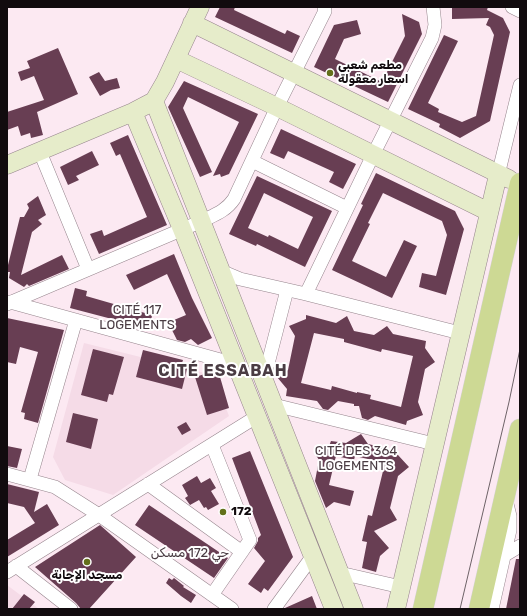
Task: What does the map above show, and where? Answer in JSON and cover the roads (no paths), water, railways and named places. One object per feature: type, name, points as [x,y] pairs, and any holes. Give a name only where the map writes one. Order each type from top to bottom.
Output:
[{"type":"main road","points":[[423,609],[520,183]]},
{"type":"main road","points":[[479,609],[520,429]]},
{"type":"street","points":[[9,303],[202,221],[229,207],[325,11],[324,7]]},
{"type":"street","points":[[306,294],[373,155],[432,38],[435,25],[433,7]]},
{"type":"street","points":[[512,7],[520,12]]},
{"type":"street","points":[[7,165],[132,112],[154,100],[176,59],[196,15],[294,73],[498,175],[520,183]]},
{"type":"street","points":[[176,59],[277,107],[489,212]]},
{"type":"street","points":[[396,609],[460,333],[520,85]]},
{"type":"street","points":[[154,100],[354,609]]},
{"type":"street","points":[[132,112],[182,229],[334,609]]},
{"type":"street","points":[[40,152],[88,269]]},
{"type":"street","points":[[252,161],[347,208]]},
{"type":"street","points":[[221,270],[240,279],[460,333]]},
{"type":"street","points":[[264,380],[287,290]]},
{"type":"street","points":[[9,303],[235,364]]},
{"type":"street","points":[[30,479],[76,320]]},
{"type":"street","points":[[274,405],[434,444]]},
{"type":"street","points":[[71,609],[12,569],[256,417]]},
{"type":"street","points":[[212,445],[250,540],[212,595]]},
{"type":"street","points":[[7,474],[55,487],[99,515],[232,609]]},
{"type":"street","points":[[148,484],[242,552]]},
{"type":"street","points":[[492,609],[510,530],[510,516],[504,497]]},
{"type":"street","points":[[505,555],[520,546]]},
{"type":"street","points":[[274,609],[312,557]]},
{"type":"street","points":[[340,573],[401,587]]},
{"type":"tram line","points":[[460,609],[520,349]]},
{"type":"place","name":"مطعم شعبي اسعار معقولة","points":[[330,73]]},
{"type":"place","name":"172","points":[[223,512]]},
{"type":"place","name":"مسجد الإجابة","points":[[87,562]]},
{"type":"district","name":"CITÉ 117 LOGEMENTS","points":[[137,318]]},
{"type":"district","name":"CITÉ ESSABAH","points":[[223,371]]},
{"type":"district","name":"CITÉ DES 364 LOGEMENTS","points":[[356,458]]},
{"type":"district","name":"حي 172 مسكن","points":[[190,553]]}]
